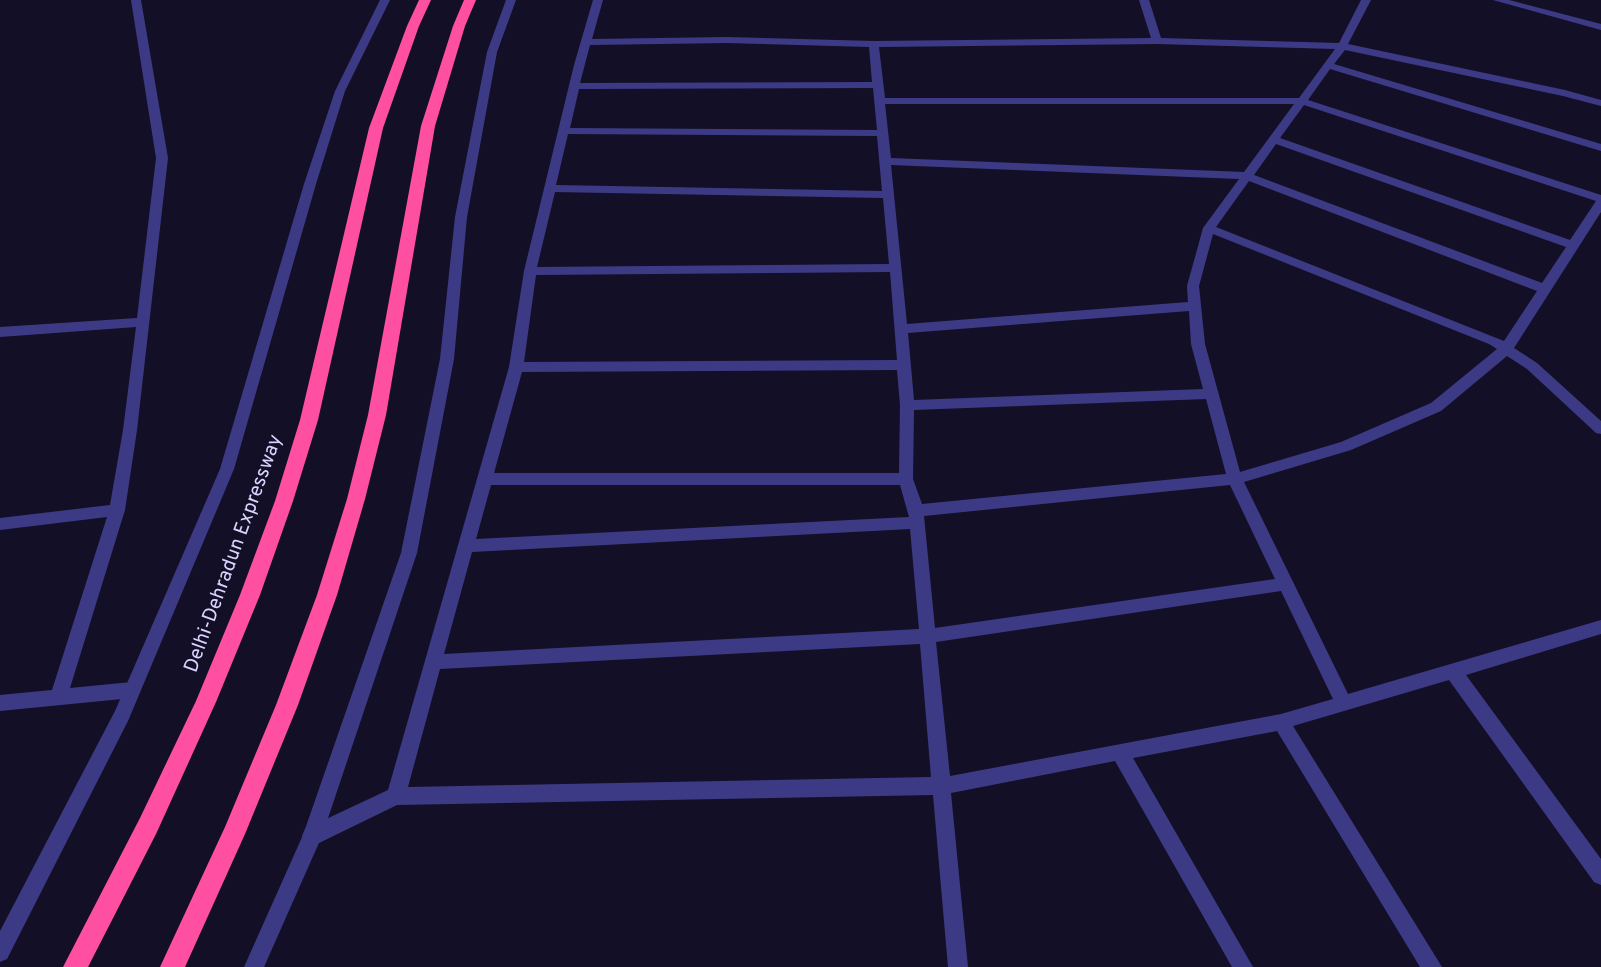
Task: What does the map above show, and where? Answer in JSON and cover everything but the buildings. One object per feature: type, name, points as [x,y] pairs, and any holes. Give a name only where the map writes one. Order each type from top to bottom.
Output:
[{"type":"highway","name":"Delhi-Dehradun Expressway","points":[[75,967],[148,826],[206,702],[284,501],[309,420],[376,128],[413,26],[425,0]]},
{"type":"highway","points":[[172,967],[234,834],[287,705],[327,595],[354,508],[377,415],[428,126],[459,26],[470,0]]},
{"type":"street","points":[[59,696],[117,510],[130,430],[162,158],[136,0]]},
{"type":"street","points":[[0,952],[122,715],[227,469],[310,184],[340,91],[385,0]]},
{"type":"street","points":[[254,967],[312,836],[409,553],[447,359],[465,193],[492,52],[511,0]]},
{"type":"street","points":[[396,796],[516,367],[530,271],[574,86],[598,0]]},
{"type":"street","points":[[1144,0],[1157,41]]},
{"type":"street","points":[[1344,704],[1235,479],[1198,344],[1193,286],[1209,228],[1341,46],[1365,0]]},
{"type":"street","points":[[1498,0],[1601,27]]},
{"type":"street","points":[[586,42],[727,40],[874,44],[1157,41],[1341,46],[1565,93],[1601,103]]},
{"type":"street","points":[[874,44],[907,405],[906,479],[916,517],[958,967]]},
{"type":"street","points":[[1327,64],[1601,148]]},
{"type":"street","points":[[574,86],[876,85]]},
{"type":"street","points":[[466,546],[916,517],[1235,479],[1346,446],[1436,407],[1506,349],[1601,201],[1301,101],[879,101]]},
{"type":"street","points":[[563,131],[881,133]]},
{"type":"street","points":[[1273,139],[1574,246]]},
{"type":"street","points":[[884,161],[1246,176],[1545,289]]},
{"type":"street","points":[[549,188],[887,195]]},
{"type":"street","points":[[1209,228],[1494,340],[1532,366],[1601,429]]},
{"type":"street","points":[[530,271],[896,268]]},
{"type":"street","points":[[901,329],[1195,306]]},
{"type":"street","points":[[0,332],[143,322]]},
{"type":"street","points":[[516,367],[903,365]]},
{"type":"street","points":[[907,405],[1212,394]]},
{"type":"street","points":[[484,479],[906,479]]},
{"type":"street","points":[[0,524],[117,510]]},
{"type":"street","points":[[434,662],[927,636],[1287,584]]},
{"type":"street","points":[[312,836],[396,796],[940,786],[1281,722],[1601,627]]},
{"type":"street","points":[[1453,671],[1601,875]]},
{"type":"street","points":[[0,703],[132,690]]},
{"type":"street","points":[[1281,722],[1432,967]]},
{"type":"street","points":[[1120,753],[1243,967]]}]
